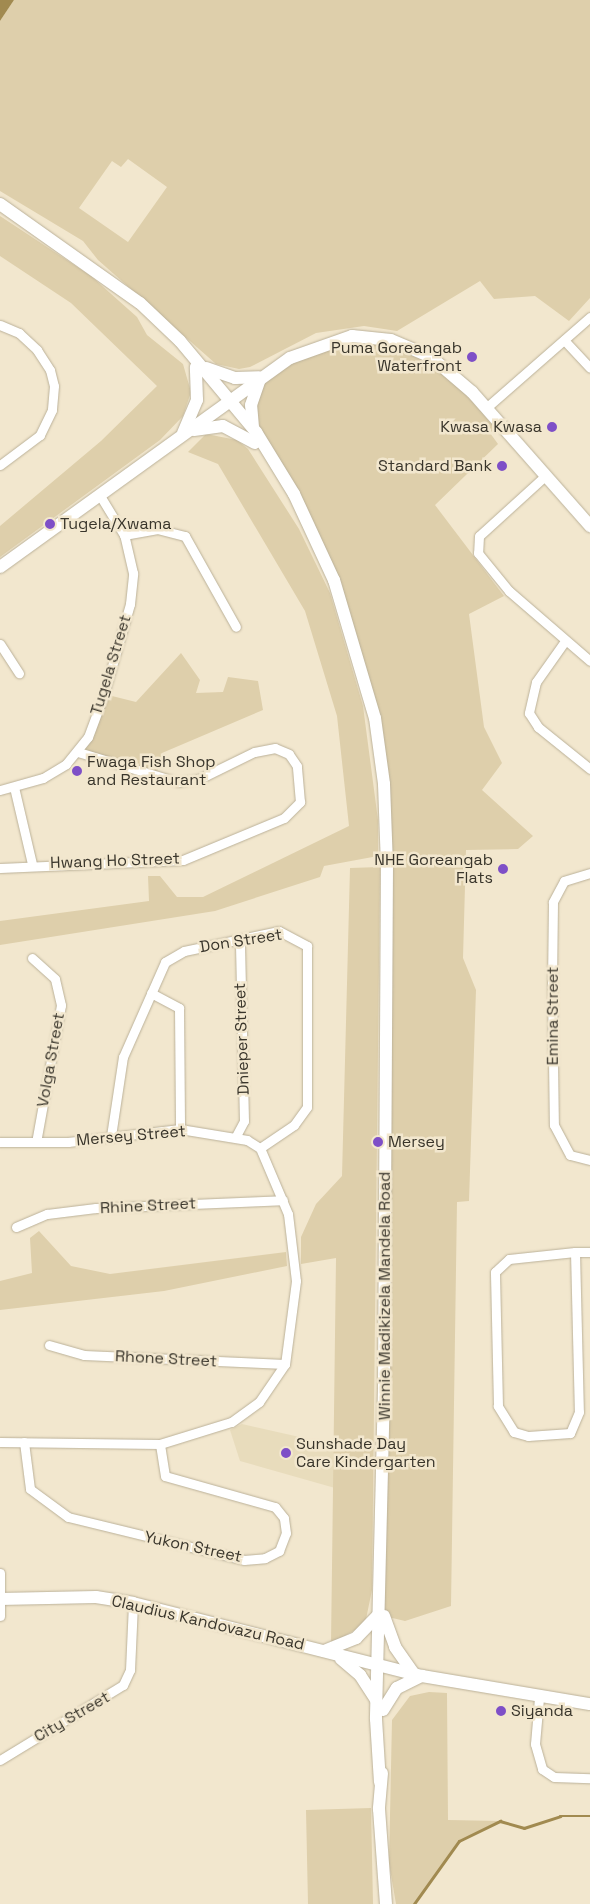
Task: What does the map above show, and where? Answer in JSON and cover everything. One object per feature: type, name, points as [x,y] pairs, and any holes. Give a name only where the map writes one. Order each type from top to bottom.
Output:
[{"type":"main road","name":"Winnie Madikizela Mandela Road","points":[[0,204],[123,290],[199,367],[255,437],[300,511],[346,612],[375,718],[384,784],[380,1782],[386,1904]]},
{"type":"main road","points":[[0,567],[182,435],[227,400],[262,377],[319,344],[372,337],[430,357],[486,408],[590,526]]},
{"type":"main road","points":[[182,435],[198,400],[199,367],[235,378],[262,377]]},
{"type":"main road","points":[[182,435],[223,426],[255,437],[251,405],[262,377]]},
{"type":"main road","name":"Claudius Kandovazu Road","points":[[2,1599],[96,1597],[132,1603],[418,1675],[539,1698],[590,1704]]},
{"type":"main road","points":[[381,1616],[395,1647],[418,1675],[397,1688],[380,1706],[360,1675],[329,1652],[356,1638],[381,1616]]},
{"type":"street","points":[[486,408],[590,317]]},
{"type":"street","points":[[0,325],[19,333],[46,360],[54,393],[52,410],[40,435],[0,465]]},
{"type":"street","points":[[564,340],[590,368]]},
{"type":"street","points":[[545,476],[485,528],[476,544],[482,560],[509,592],[590,661]]},
{"type":"street","name":"Tugela Street","points":[[0,790],[52,774],[78,752],[104,694],[130,604],[132,562],[124,536],[99,494]]},
{"type":"street","points":[[124,536],[158,529],[185,536],[236,626]]},
{"type":"street","points":[[565,641],[536,682],[529,713],[538,728],[590,768]]},
{"type":"street","points":[[0,644],[19,673]]},
{"type":"street","name":"Hwang Ho Street","points":[[0,868],[32,864],[183,860],[284,818],[300,802],[297,766],[288,754],[275,748],[254,752],[199,779],[178,782],[78,752]]},
{"type":"street","points":[[14,787],[32,864]]},
{"type":"street","name":"Emina Street","points":[[590,872],[564,881],[553,902],[552,988],[554,1125],[570,1155],[590,1160]]},
{"type":"street","name":"Don Street","points":[[110,1136],[123,1057],[165,962],[174,954],[279,931],[307,946],[307,1107],[294,1125],[260,1148]]},
{"type":"street","name":"Dnieper Street","points":[[236,1136],[244,1122],[240,940]]},
{"type":"street","name":"Volga Street","points":[[32,958],[55,979],[61,1005],[36,1142]]},
{"type":"street","points":[[151,993],[179,1008],[180,1129]]},
{"type":"street","name":"Mersey Street","points":[[0,1142],[36,1142],[180,1129],[236,1136],[260,1148]]},
{"type":"street","points":[[0,1442],[160,1444],[208,1432],[245,1414],[276,1383],[285,1364],[294,1317],[296,1265],[283,1200],[260,1148]]},
{"type":"street","name":"Rhine Street","points":[[16,1227],[48,1214],[96,1208],[283,1200]]},
{"type":"street","points":[[575,1252],[579,1412],[570,1433],[528,1436],[514,1432],[498,1406],[495,1272],[509,1259],[575,1252],[590,1252]]},
{"type":"street","name":"Rhone Street","points":[[49,1345],[84,1355],[285,1364]]},
{"type":"street","name":"Yukon Street","points":[[24,1442],[30,1489],[68,1517],[244,1560],[279,1551],[286,1533],[284,1518],[275,1507],[165,1476],[160,1444]]},
{"type":"street","points":[[0,1574],[2,1599],[0,1616]]},
{"type":"street","name":"City Street","points":[[0,1760],[123,1685],[130,1670],[132,1603]]},
{"type":"street","points":[[539,1698],[535,1744],[542,1768],[554,1777],[590,1778]]},
{"type":"shaded area","points":[[0,0],[14,0],[0,21]]},
{"type":"shaded area","points":[[14,0],[590,0],[590,298],[569,321],[535,296],[494,299],[480,281],[397,331],[364,326],[316,333],[250,367],[239,369],[216,364],[98,260],[83,241],[0,191],[0,21]],"holes":[[[128,159],[167,187],[128,242],[79,208],[112,161],[121,167]]]},
{"type":"shaded area","points":[[0,216],[91,276],[137,317],[147,335],[183,364],[191,392],[183,416],[160,440],[0,557],[0,526],[101,441],[157,386],[71,303],[0,256]]},
{"type":"shaded area","points":[[352,336],[431,357],[499,424],[490,433],[498,444],[435,505],[504,596],[469,614],[484,727],[502,763],[482,790],[533,836],[518,849],[466,850],[463,958],[476,990],[469,1201],[457,1202],[451,1606],[405,1621],[384,1616],[384,784],[346,612],[251,416],[262,377]]},
{"type":"shaded area","points":[[206,434],[237,440],[248,449],[299,529],[330,593],[363,706],[378,820],[378,856],[324,866],[320,877],[215,911],[0,945],[0,921],[149,901],[148,876],[160,876],[177,897],[203,897],[349,826],[337,716],[305,611],[218,464],[188,452]]},
{"type":"shaded area","points":[[181,653],[200,680],[196,693],[223,692],[228,677],[258,681],[263,710],[162,753],[156,777],[78,752],[104,694],[136,702]]},
{"type":"shaded area","points":[[380,867],[372,1590],[365,1624],[331,1644],[336,1258],[301,1264],[301,1237],[316,1204],[342,1176],[350,868]]},
{"type":"shaded area","points":[[39,1231],[71,1266],[110,1274],[286,1252],[287,1266],[164,1291],[0,1310],[0,1281],[32,1273],[30,1238]]},
{"type":"shaded area","name":"Sunshade Day Care Kindergarten","points":[[242,1424],[335,1445],[335,1488],[240,1461],[230,1430]]},
{"type":"shaded area","points":[[429,1692],[447,1693],[448,1820],[500,1821],[459,1841],[414,1904],[396,1904],[389,1863],[392,1720],[410,1696]]},
{"type":"shaded area","points":[[371,1808],[373,1904],[308,1904],[306,1810]]},
{"type":"waterway","points":[[414,1904],[459,1841],[500,1821],[524,1828],[560,1816],[590,1816]]},
{"type":"place","name":"Puma Goreangab Waterfront","points":[[472,357]]},
{"type":"place","name":"Kwasa Kwasa","points":[[552,427]]},
{"type":"place","name":"Standard Bank","points":[[502,466]]},
{"type":"place","name":"Tugela/Xwama","points":[[50,524]]},
{"type":"place","name":"Fwaga Fish Shop and Restaurant","points":[[77,771]]},
{"type":"place","name":"NHE Goreangab Flats","points":[[503,869]]},
{"type":"place","name":"Mersey","points":[[378,1142]]},
{"type":"place","name":"Sunshade Day Care Kindergarten","points":[[286,1453]]},
{"type":"place","name":"Siyanda","points":[[501,1711]]}]
